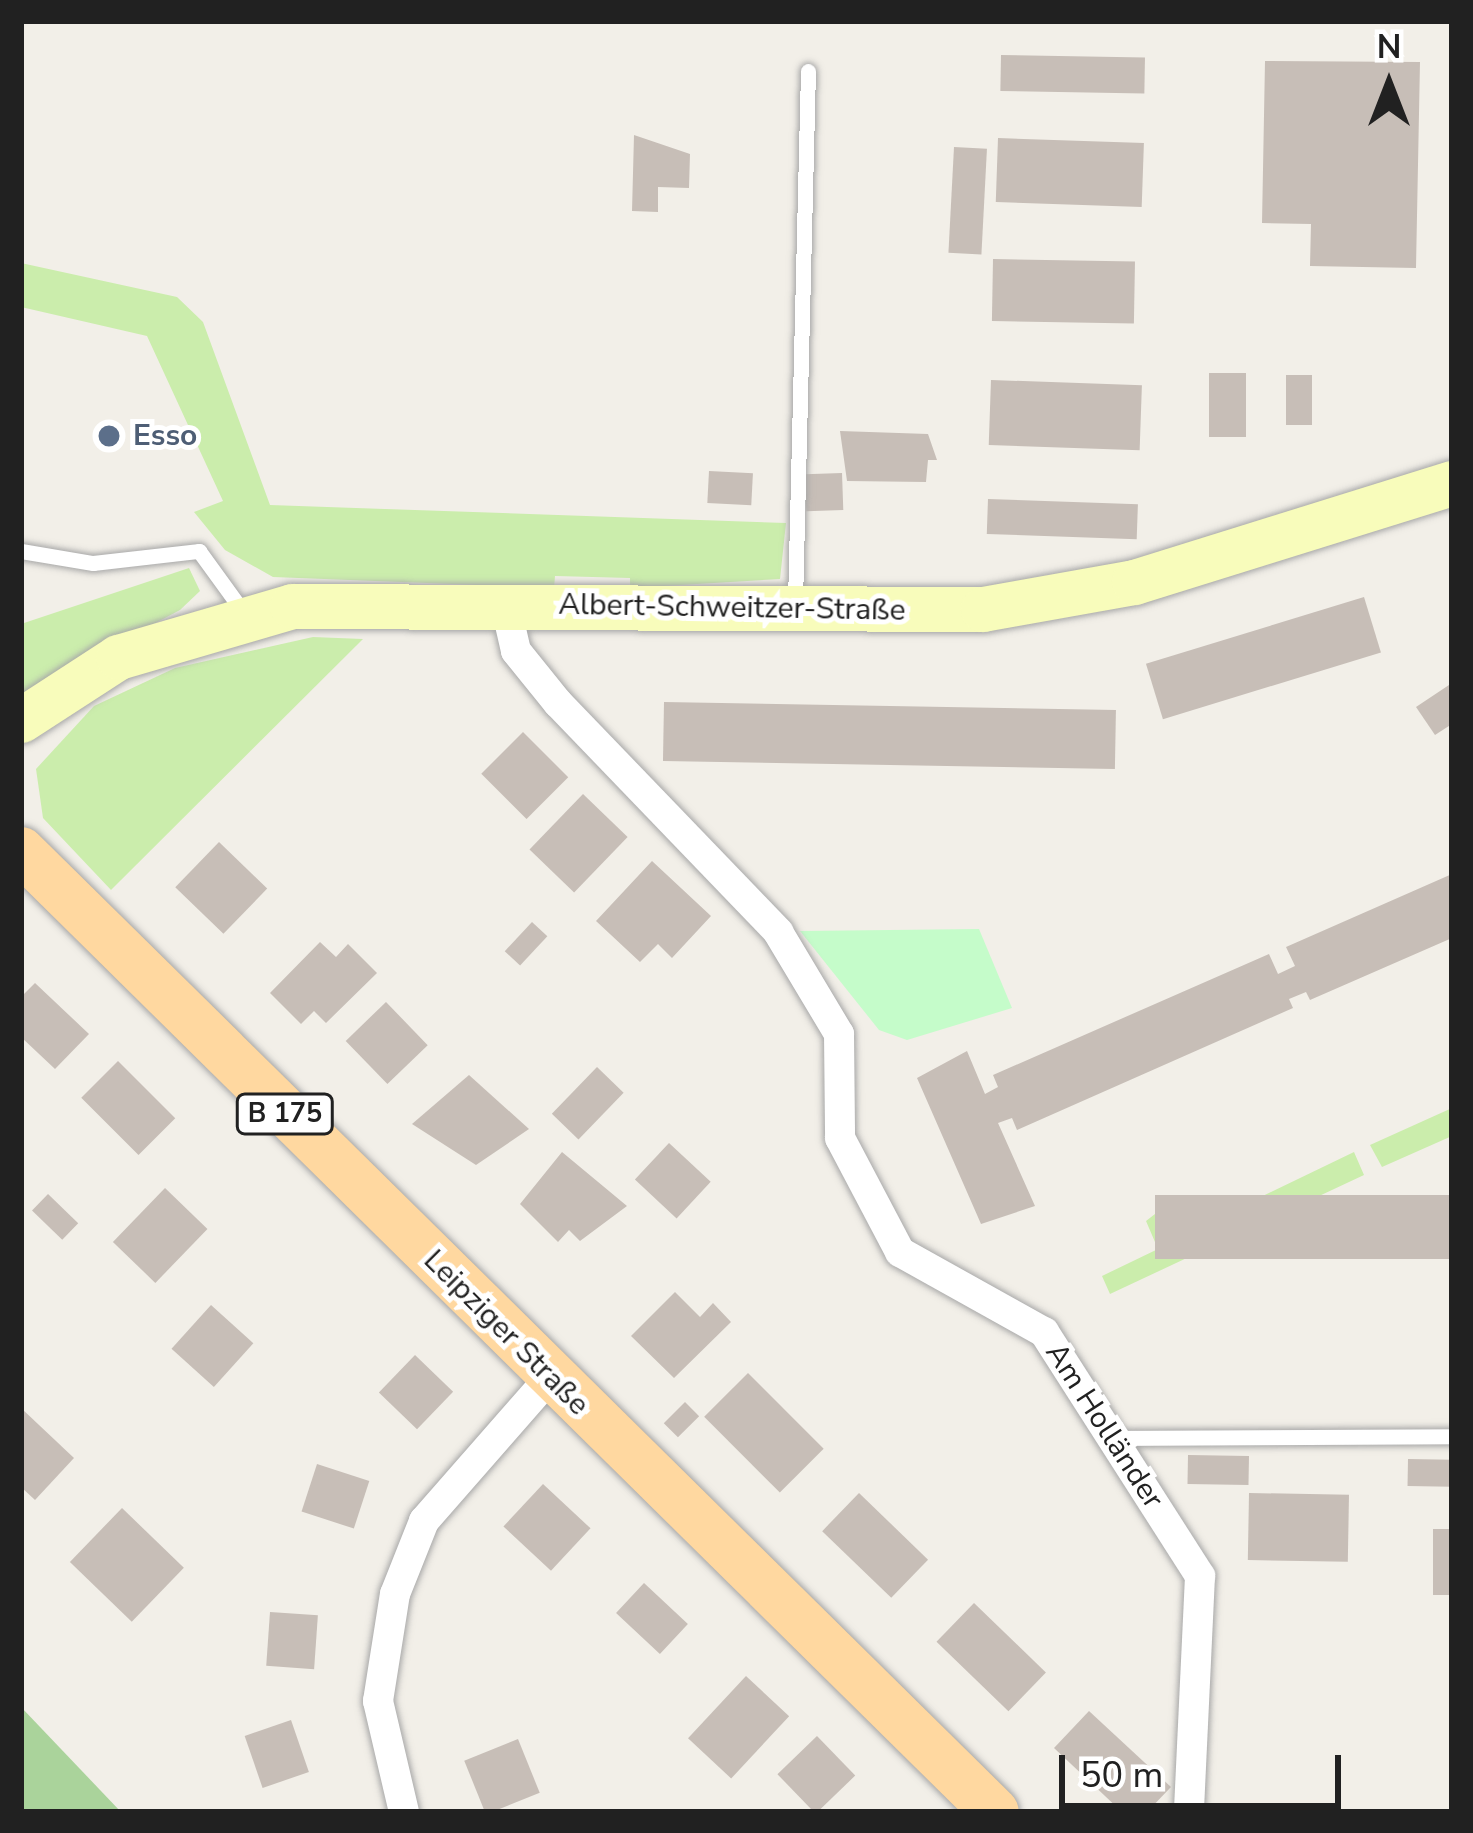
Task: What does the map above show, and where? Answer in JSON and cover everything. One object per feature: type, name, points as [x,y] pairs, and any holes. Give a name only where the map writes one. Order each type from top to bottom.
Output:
[{"type":"main road","name":"Leipziger Straße","points":[[21,850],[995,1812]]},
{"type":"street","name":"Albert-Schweitzer-Straße","points":[[21,720],[118,657],[246,616],[374,602],[795,611],[1036,604],[1452,483]]},
{"type":"street","name":"Am Holländer","points":[[505,604],[516,651],[558,703],[778,932],[839,1034],[839,1138],[900,1252],[1029,1316],[1200,1576],[1189,1812]]},
{"type":"street","points":[[404,1812],[378,1701],[395,1594],[424,1521],[550,1377]]},
{"type":"lane","points":[[795,611],[808,71]]},
{"type":"lane","points":[[21,551],[93,563],[199,550],[246,616]]},
{"type":"lane","points":[[1112,1438],[1452,1436]]},
{"type":"green space","points":[[21,263],[177,297],[203,322],[270,505],[786,523],[780,579],[630,588],[630,578],[555,576],[554,588],[273,577],[225,550],[194,512],[223,501],[147,336],[21,307]]},
{"type":"green space","points":[[189,568],[200,591],[180,610],[21,694],[21,624]]},
{"type":"green space","points":[[313,637],[363,639],[111,890],[43,818],[36,769],[94,706],[175,668]]},
{"type":"green space","points":[[979,929],[1012,1008],[907,1040],[879,1030],[800,931]]},
{"type":"green space","points":[[1452,1108],[1452,1136],[1382,1167],[1370,1145]]},
{"type":"green space","points":[[1354,1152],[1364,1175],[1110,1294],[1102,1276],[1158,1249],[1146,1221],[1164,1207],[1180,1236]]},
{"type":"green space","points":[[21,1707],[121,1812],[21,1812]]},
{"type":"building","points":[[1001,55],[1145,58],[1144,94],[1000,91]]},
{"type":"building","points":[[1265,61],[1420,62],[1416,268],[1310,266],[1311,224],[1262,223]]},
{"type":"building","points":[[634,135],[690,154],[689,188],[658,187],[658,212],[632,211]]},
{"type":"building","points":[[998,138],[1144,143],[1142,207],[996,202]]},
{"type":"building","points":[[954,147],[987,149],[981,255],[948,253]]},
{"type":"building","points":[[993,259],[1135,261],[1134,323],[992,321]]},
{"type":"building","points":[[1209,373],[1246,373],[1246,437],[1209,437]]},
{"type":"building","points":[[1286,375],[1312,375],[1312,425],[1286,425]]},
{"type":"building","points":[[991,380],[1142,385],[1140,450],[989,445]]},
{"type":"building","points":[[840,431],[928,434],[937,460],[928,460],[926,482],[847,481]]},
{"type":"building","points":[[709,471],[753,473],[751,505],[707,503]]},
{"type":"building","points":[[842,473],[843,510],[806,511],[805,474]]},
{"type":"building","points":[[988,499],[1138,504],[1137,539],[987,534]]},
{"type":"building","points":[[1364,597],[1381,652],[1163,719],[1146,664]]},
{"type":"building","points":[[1452,683],[1452,724],[1435,735],[1416,707]]},
{"type":"building","points":[[664,702],[1116,710],[1115,769],[663,761]]},
{"type":"building","points":[[523,732],[568,777],[527,819],[481,774]]},
{"type":"building","points":[[583,794],[628,837],[574,892],[530,849]]},
{"type":"building","points":[[219,842],[267,889],[223,934],[175,887]]},
{"type":"building","points":[[652,861],[711,916],[672,958],[658,944],[640,962],[596,921]]},
{"type":"building","points":[[1452,874],[1452,938],[1310,1000],[1306,992],[1289,999],[1293,1008],[1017,1130],[1012,1118],[998,1123],[1035,1206],[981,1224],[917,1078],[967,1051],[985,1094],[998,1087],[993,1075],[1269,954],[1278,974],[1295,966],[1286,947]]},
{"type":"building","points":[[532,922],[547,936],[520,966],[505,951]]},
{"type":"building","points":[[320,942],[336,957],[348,944],[377,973],[326,1023],[314,1011],[301,1024],[270,993]]},
{"type":"building","points":[[35,983],[89,1034],[55,1069],[21,1037],[21,997]]},
{"type":"building","points":[[386,1002],[428,1045],[387,1084],[346,1041]]},
{"type":"building","points":[[118,1061],[175,1118],[139,1155],[81,1098]]},
{"type":"building","points":[[597,1067],[624,1093],[578,1139],[552,1114]]},
{"type":"building","points":[[469,1075],[529,1129],[476,1165],[412,1124]]},
{"type":"building","points":[[669,1143],[711,1182],[677,1218],[635,1180]]},
{"type":"building","points":[[562,1152],[627,1206],[580,1241],[569,1230],[558,1242],[520,1204]]},
{"type":"building","points":[[165,1188],[207,1229],[155,1283],[113,1242]]},
{"type":"building","points":[[48,1194],[78,1223],[62,1240],[32,1211]]},
{"type":"building","points":[[1155,1195],[1452,1195],[1452,1259],[1155,1259]]},
{"type":"building","points":[[675,1292],[700,1317],[713,1303],[731,1322],[674,1378],[631,1336]]},
{"type":"building","points":[[211,1305],[253,1343],[214,1387],[172,1349]]},
{"type":"building","points":[[415,1355],[453,1392],[417,1429],[379,1392]]},
{"type":"building","points":[[748,1373],[824,1449],[780,1493],[704,1417]]},
{"type":"building","points":[[685,1402],[699,1416],[678,1437],[664,1423]]},
{"type":"building","points":[[21,1408],[74,1458],[35,1500],[21,1487]]},
{"type":"building","points":[[1188,1455],[1249,1456],[1248,1485],[1187,1484]]},
{"type":"building","points":[[1408,1459],[1452,1460],[1452,1487],[1408,1486]]},
{"type":"building","points":[[317,1464],[369,1481],[354,1529],[302,1512]]},
{"type":"building","points":[[543,1484],[591,1528],[551,1571],[503,1526]]},
{"type":"building","points":[[859,1493],[928,1560],[891,1598],[822,1531]]},
{"type":"building","points":[[1249,1493],[1349,1495],[1348,1562],[1248,1560]]},
{"type":"building","points":[[122,1508],[184,1568],[132,1622],[70,1562]]},
{"type":"building","points":[[1433,1529],[1452,1529],[1452,1595],[1433,1595]]},
{"type":"building","points":[[644,1583],[688,1624],[660,1654],[616,1613]]},
{"type":"building","points":[[974,1603],[1046,1672],[1008,1711],[936,1642]]},
{"type":"building","points":[[270,1612],[318,1615],[314,1669],[266,1666]]},
{"type":"building","points":[[746,1676],[789,1716],[731,1778],[688,1738]]},
{"type":"building","points":[[1089,1711],[1171,1787],[1147,1812],[1122,1812],[1054,1748]]},
{"type":"building","points":[[291,1720],[309,1772],[263,1788],[245,1736]]},
{"type":"building","points":[[817,1736],[855,1776],[814,1812],[777,1774]]},
{"type":"building","points":[[518,1739],[540,1793],[485,1812],[464,1761]]},
{"type":"place","name":"Esso","points":[[109,436]]}]
